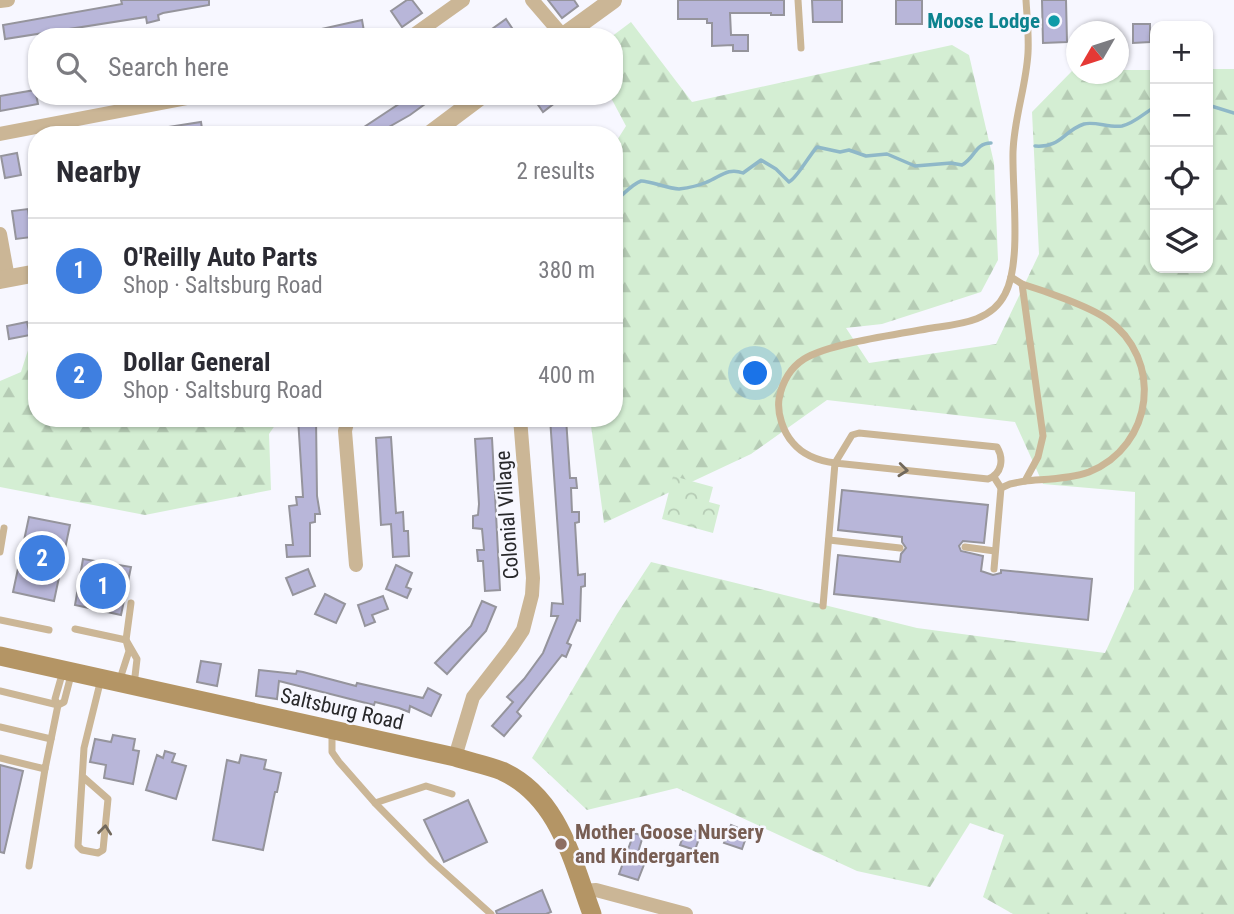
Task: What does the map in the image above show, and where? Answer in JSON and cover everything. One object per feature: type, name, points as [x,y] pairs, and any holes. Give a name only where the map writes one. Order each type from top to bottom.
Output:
[{"type":"main road","name":"Saltsburg Road","points":[[0,656],[454,757],[499,770],[537,794],[552,814],[592,914]]},
{"type":"street","points":[[0,1],[8,0]]},
{"type":"street","points":[[424,28],[463,0]]},
{"type":"street","points":[[532,0],[556,28]]},
{"type":"street","points":[[574,28],[613,0]]},
{"type":"street","points":[[42,126],[151,105]]},
{"type":"street","points":[[441,126],[469,105]]},
{"type":"street","points":[[0,134],[28,129]]},
{"type":"street","points":[[0,234],[4,279],[28,275]]},
{"type":"street","points":[[346,427],[356,565]]},
{"type":"street","name":"Colonial Village","points":[[454,757],[468,706],[523,630],[532,595],[533,578],[521,427]]},
{"type":"street","points":[[584,891],[596,890],[686,914]]},
{"type":"lane","points":[[798,0],[801,48]]},
{"type":"lane","points":[[823,606],[835,463],[852,435],[872,434],[997,447],[1002,461],[999,472],[988,479],[835,463],[806,454],[795,446],[786,435],[778,408],[782,387],[794,367],[818,352],[897,334],[967,323],[990,313],[1005,295],[1013,268],[1015,121],[1025,82],[1028,51],[1026,0]]},
{"type":"lane","points":[[1001,488],[1025,481],[1090,472],[1121,451],[1139,424],[1146,396],[1141,367],[1128,340],[1107,318],[1022,284],[1011,277]]},
{"type":"lane","points":[[1022,284],[1043,436],[1038,457],[1025,481]]},
{"type":"lane","points":[[994,477],[1001,488],[994,569]]},
{"type":"lane","points":[[0,552],[4,528]]},
{"type":"lane","points":[[829,540],[900,548]]},
{"type":"lane","points":[[965,547],[995,551]]},
{"type":"lane","points":[[83,777],[108,799],[103,850],[99,853],[82,850],[78,846],[84,748],[118,682],[128,651],[126,639],[131,603]]},
{"type":"lane","points":[[0,620],[49,629]]},
{"type":"lane","points":[[75,629],[126,639]]},
{"type":"lane","points":[[118,682],[137,659],[126,639]]},
{"type":"lane","points":[[0,691],[58,705],[64,702],[67,672]]},
{"type":"lane","points":[[29,866],[58,705]]},
{"type":"lane","points":[[0,727],[51,739]]},
{"type":"lane","points":[[332,730],[332,752],[375,803],[432,861],[491,914]]},
{"type":"lane","points":[[0,758],[45,769]]},
{"type":"lane","points":[[375,803],[426,786],[452,794]]},
{"type":"green space","points":[[631,22],[692,102],[952,45],[969,55],[994,163],[998,260],[981,292],[882,324],[846,328],[869,363],[996,344],[1039,254],[1032,112],[1066,77],[1066,84],[1129,84],[1129,70],[1150,70],[1150,273],[1213,273],[1213,69],[1234,69],[1234,914],[1013,914],[983,897],[1004,835],[970,823],[930,887],[857,871],[677,788],[587,810],[532,758],[651,562],[917,628],[1105,653],[1134,589],[1135,492],[1043,484],[1015,422],[827,400],[751,454],[604,523],[591,427],[623,427],[623,131],[626,126],[615,105],[623,105],[623,28]]},
{"type":"green space","points":[[28,350],[28,427],[274,427],[269,434],[271,490],[145,515],[0,487],[0,381],[21,372]]},
{"type":"green space","points":[[673,476],[713,487],[709,502],[720,505],[713,533],[662,519]]},
{"type":"building","points":[[121,0],[209,0],[209,5],[163,13],[158,15],[159,20],[147,23],[146,17],[76,28],[28,28],[28,35],[5,39],[3,25],[122,4]]},
{"type":"building","points":[[407,0],[412,0],[422,13],[402,27],[391,11]]},
{"type":"building","points":[[548,0],[574,0],[578,6],[562,18]]},
{"type":"building","points":[[678,0],[784,0],[784,15],[730,13],[731,35],[748,35],[748,51],[733,51],[733,45],[712,46],[712,23],[707,23],[707,19],[678,19]]},
{"type":"building","points":[[812,0],[842,0],[842,22],[813,22]]},
{"type":"building","points":[[896,0],[922,0],[922,24],[896,24]]},
{"type":"building","name":"Moose Lodge","points":[[1042,0],[1066,0],[1066,42],[1043,43]]},
{"type":"building","points":[[506,19],[512,28],[493,28]]},
{"type":"building","points":[[362,20],[363,28],[326,28]]},
{"type":"building","points":[[1133,24],[1150,24],[1150,42],[1133,43]]},
{"type":"building","points":[[28,91],[28,105],[33,105],[0,111],[0,96]]},
{"type":"building","points":[[397,105],[424,105],[391,126],[366,126]]},
{"type":"building","points":[[538,105],[552,105],[543,112]]},
{"type":"building","points":[[201,122],[202,126],[175,126]]},
{"type":"building","points":[[17,153],[21,175],[5,178],[1,156]]},
{"type":"building","points":[[28,209],[28,238],[16,239],[12,211]]},
{"type":"building","points":[[27,322],[28,335],[9,339],[7,326]]},
{"type":"building","points":[[299,427],[316,427],[317,496],[320,514],[315,514],[315,522],[310,523],[310,556],[287,557],[286,545],[293,545],[289,506],[297,505],[296,497],[303,497]]},
{"type":"building","points":[[551,427],[567,427],[570,478],[576,478],[577,488],[571,488],[572,512],[579,512],[579,522],[575,523],[578,575],[585,574],[585,586],[581,587],[580,621],[577,620],[567,643],[571,645],[566,657],[562,655],[517,712],[521,716],[504,736],[492,726],[513,702],[507,697],[543,653],[558,616],[551,616],[552,603],[563,604]]},
{"type":"building","points":[[391,437],[396,513],[403,512],[404,531],[408,531],[409,556],[393,557],[391,524],[381,525],[376,438]]},
{"type":"building","points":[[492,438],[500,590],[485,591],[483,561],[478,561],[477,550],[484,550],[482,529],[473,528],[473,516],[478,515],[479,504],[475,439]]},
{"type":"building","points":[[842,490],[988,505],[984,543],[963,541],[959,546],[961,551],[983,556],[981,571],[993,575],[1001,573],[1001,570],[1092,579],[1088,620],[834,594],[838,555],[900,562],[901,554],[906,548],[902,537],[838,530]]},
{"type":"building","points":[[29,517],[70,525],[54,601],[13,592]]},
{"type":"building","points":[[83,559],[131,567],[121,615],[75,605]]},
{"type":"building","points":[[396,565],[412,573],[406,587],[411,589],[407,598],[386,589]]},
{"type":"building","points":[[308,569],[315,586],[293,595],[286,578]]},
{"type":"building","points":[[325,594],[345,604],[336,623],[315,614]]},
{"type":"building","points":[[383,596],[388,609],[372,615],[375,622],[365,626],[358,605]]},
{"type":"building","points":[[482,601],[496,607],[486,631],[447,674],[435,663],[471,626]]},
{"type":"building","points":[[201,661],[221,664],[217,686],[197,682]]},
{"type":"building","points":[[259,670],[296,674],[297,671],[303,672],[356,686],[357,683],[423,698],[428,688],[441,695],[431,716],[410,706],[409,712],[279,681],[277,699],[256,696]]},
{"type":"building","points":[[113,735],[135,739],[133,750],[139,751],[133,784],[104,778],[106,765],[90,762],[95,739],[111,742]]},
{"type":"building","points":[[165,751],[175,754],[172,762],[186,766],[176,799],[146,790],[157,755],[163,758]]},
{"type":"building","points":[[241,755],[266,760],[264,769],[281,773],[263,850],[213,840],[227,760],[239,763]]},
{"type":"building","points":[[0,765],[23,771],[4,853],[0,852]]},
{"type":"building","points":[[468,800],[487,842],[444,862],[424,820]]},
{"type":"building","points":[[731,825],[748,832],[742,849],[724,843]]},
{"type":"building","points":[[686,828],[701,833],[695,850],[680,845]]},
{"type":"building","points":[[634,833],[643,836],[636,859],[645,862],[638,880],[619,874]]},
{"type":"building","points":[[542,890],[551,912],[497,914],[496,911]]},
{"type":"waterway","points":[[1213,107],[1234,113]]},
{"type":"waterway","points":[[1035,146],[1056,142],[1084,124],[1127,125],[1150,110]]},
{"type":"waterway","points":[[623,194],[641,181],[682,189],[728,172],[743,173],[761,160],[776,169],[789,182],[817,147],[840,152],[849,150],[866,156],[887,154],[915,166],[951,163],[962,165],[978,148],[991,143]]},
{"type":"place","name":"Moose Lodge","points":[[1054,21]]},
{"type":"place","name":"Dollar General","points":[[42,558]]},
{"type":"place","name":"O'Reilly Auto Parts","points":[[103,586]]},
{"type":"place","name":"Mother Goose Nursery and Kindergarten","points":[[561,844]]}]
